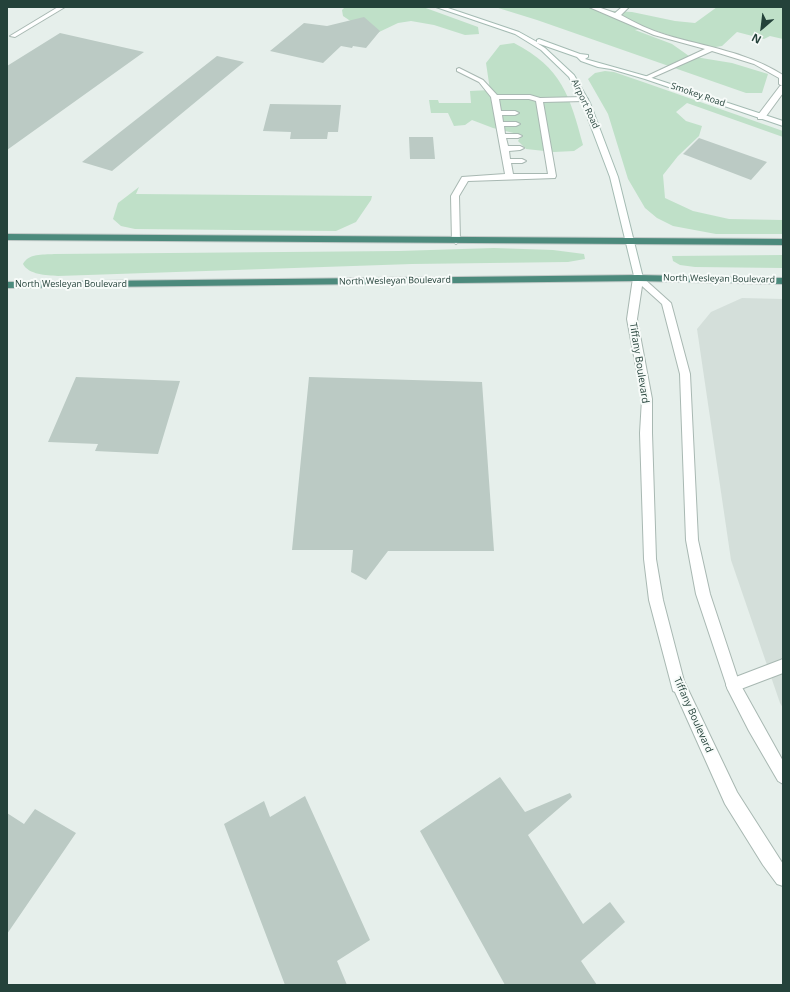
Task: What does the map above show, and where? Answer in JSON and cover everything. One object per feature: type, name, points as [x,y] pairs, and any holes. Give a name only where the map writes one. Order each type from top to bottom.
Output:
[{"type":"highway","points":[[7,237],[783,242]]},
{"type":"highway","name":"North Wesleyan Boulevard","points":[[7,285],[638,278],[783,281]]},
{"type":"main road","points":[[13,36],[62,7]]},
{"type":"main road","name":"Airport Road","points":[[439,7],[516,33],[543,49],[572,76],[584,99],[600,137],[614,177],[631,242],[638,278]]},
{"type":"main road","points":[[592,7],[617,16],[637,27],[669,38],[742,57],[768,67],[782,77],[783,84]]},
{"type":"main road","points":[[617,16],[620,11],[626,7]]},
{"type":"main road","name":"Smokey Road","points":[[516,33],[579,56],[583,60],[600,66],[612,67],[647,78],[783,124]]},
{"type":"main road","points":[[647,78],[710,49]]},
{"type":"main road","points":[[459,70],[481,82],[495,98],[509,176]]},
{"type":"main road","points":[[761,117],[783,88]]},
{"type":"main road","points":[[495,98],[530,97],[539,100],[584,99]]},
{"type":"main road","points":[[456,241],[455,196],[465,179],[509,176],[552,176],[545,161],[547,148],[539,100]]},
{"type":"main road","points":[[532,112],[541,112]]},
{"type":"main road","points":[[498,113],[515,113]]},
{"type":"main road","points":[[500,124],[516,124]]},
{"type":"main road","points":[[534,124],[543,124]]},
{"type":"main road","points":[[502,136],[518,136]]},
{"type":"main road","points":[[535,136],[545,136]]},
{"type":"main road","points":[[504,149],[520,148]]},
{"type":"main road","points":[[538,148],[547,148]]},
{"type":"main road","points":[[507,161],[522,161]]},
{"type":"main road","points":[[638,278],[666,303],[685,374],[692,540],[703,594],[733,685],[754,726],[783,776]]},
{"type":"main road","name":"Tiffany Boulevard","points":[[638,278],[632,319],[647,399],[646,433],[650,559],[656,600],[678,686],[731,798],[769,859],[783,878]]},
{"type":"main road","points":[[733,685],[783,666]]},
{"type":"shaded area","points":[[742,298],[783,299],[783,708],[731,560],[697,329],[711,312]]},
{"type":"green space","points":[[345,7],[423,7],[478,27],[479,34],[465,35],[434,25],[411,21],[398,23],[377,33],[352,22],[343,16],[342,10]]},
{"type":"green space","points":[[495,7],[589,7],[597,10],[632,12],[675,21],[695,23],[717,7],[783,7],[783,39],[770,36],[764,39],[737,32],[722,46],[709,48],[647,28],[635,30],[672,44],[689,56],[732,63],[768,74],[762,93],[746,93],[537,20]]},
{"type":"green space","points":[[514,43],[543,63],[562,85],[573,112],[583,145],[574,151],[554,152],[526,149],[518,141],[522,135],[493,128],[472,120],[465,125],[454,126],[448,113],[431,113],[429,100],[438,100],[439,103],[471,103],[470,91],[490,90],[486,63],[500,45]]},
{"type":"green space","points":[[605,71],[614,72],[783,131],[783,137],[687,103],[676,112],[686,121],[702,126],[699,136],[678,156],[663,175],[665,198],[693,211],[729,219],[783,220],[783,234],[716,234],[673,226],[657,218],[645,208],[628,179],[608,114],[588,79],[595,73]]},
{"type":"green space","points":[[139,187],[136,194],[372,196],[371,200],[356,222],[336,231],[135,229],[121,226],[113,219],[118,203]]},
{"type":"green space","points":[[494,248],[553,250],[584,254],[585,259],[568,262],[412,264],[58,276],[43,275],[34,272],[26,268],[23,264],[32,256],[54,254],[399,251]]},
{"type":"green space","points":[[783,255],[783,268],[695,267],[680,265],[673,261],[672,256]]},
{"type":"building","points":[[364,17],[380,31],[366,48],[341,46],[323,63],[270,51],[304,23],[327,26]]},
{"type":"building","points":[[60,33],[144,52],[7,150],[7,66]]},
{"type":"building","points":[[217,56],[244,62],[112,171],[82,162]]},
{"type":"building","points":[[270,104],[341,105],[338,132],[328,132],[327,139],[290,139],[291,132],[263,131]]},
{"type":"building","points":[[409,137],[433,137],[435,159],[410,159]]},
{"type":"building","points":[[699,138],[767,162],[751,180],[683,154]]},
{"type":"building","points":[[76,377],[180,381],[158,454],[95,451],[98,444],[48,442]]},
{"type":"building","points":[[309,377],[482,382],[494,551],[388,551],[366,580],[351,572],[353,550],[292,550]]},
{"type":"building","points":[[500,777],[525,812],[570,793],[572,797],[528,835],[583,924],[610,902],[625,922],[581,961],[597,985],[505,985],[420,831]]},
{"type":"building","points":[[305,796],[370,940],[337,961],[347,985],[285,985],[224,824],[264,801],[270,817]]},
{"type":"building","points":[[35,809],[76,833],[7,934],[7,813],[24,824]]}]
